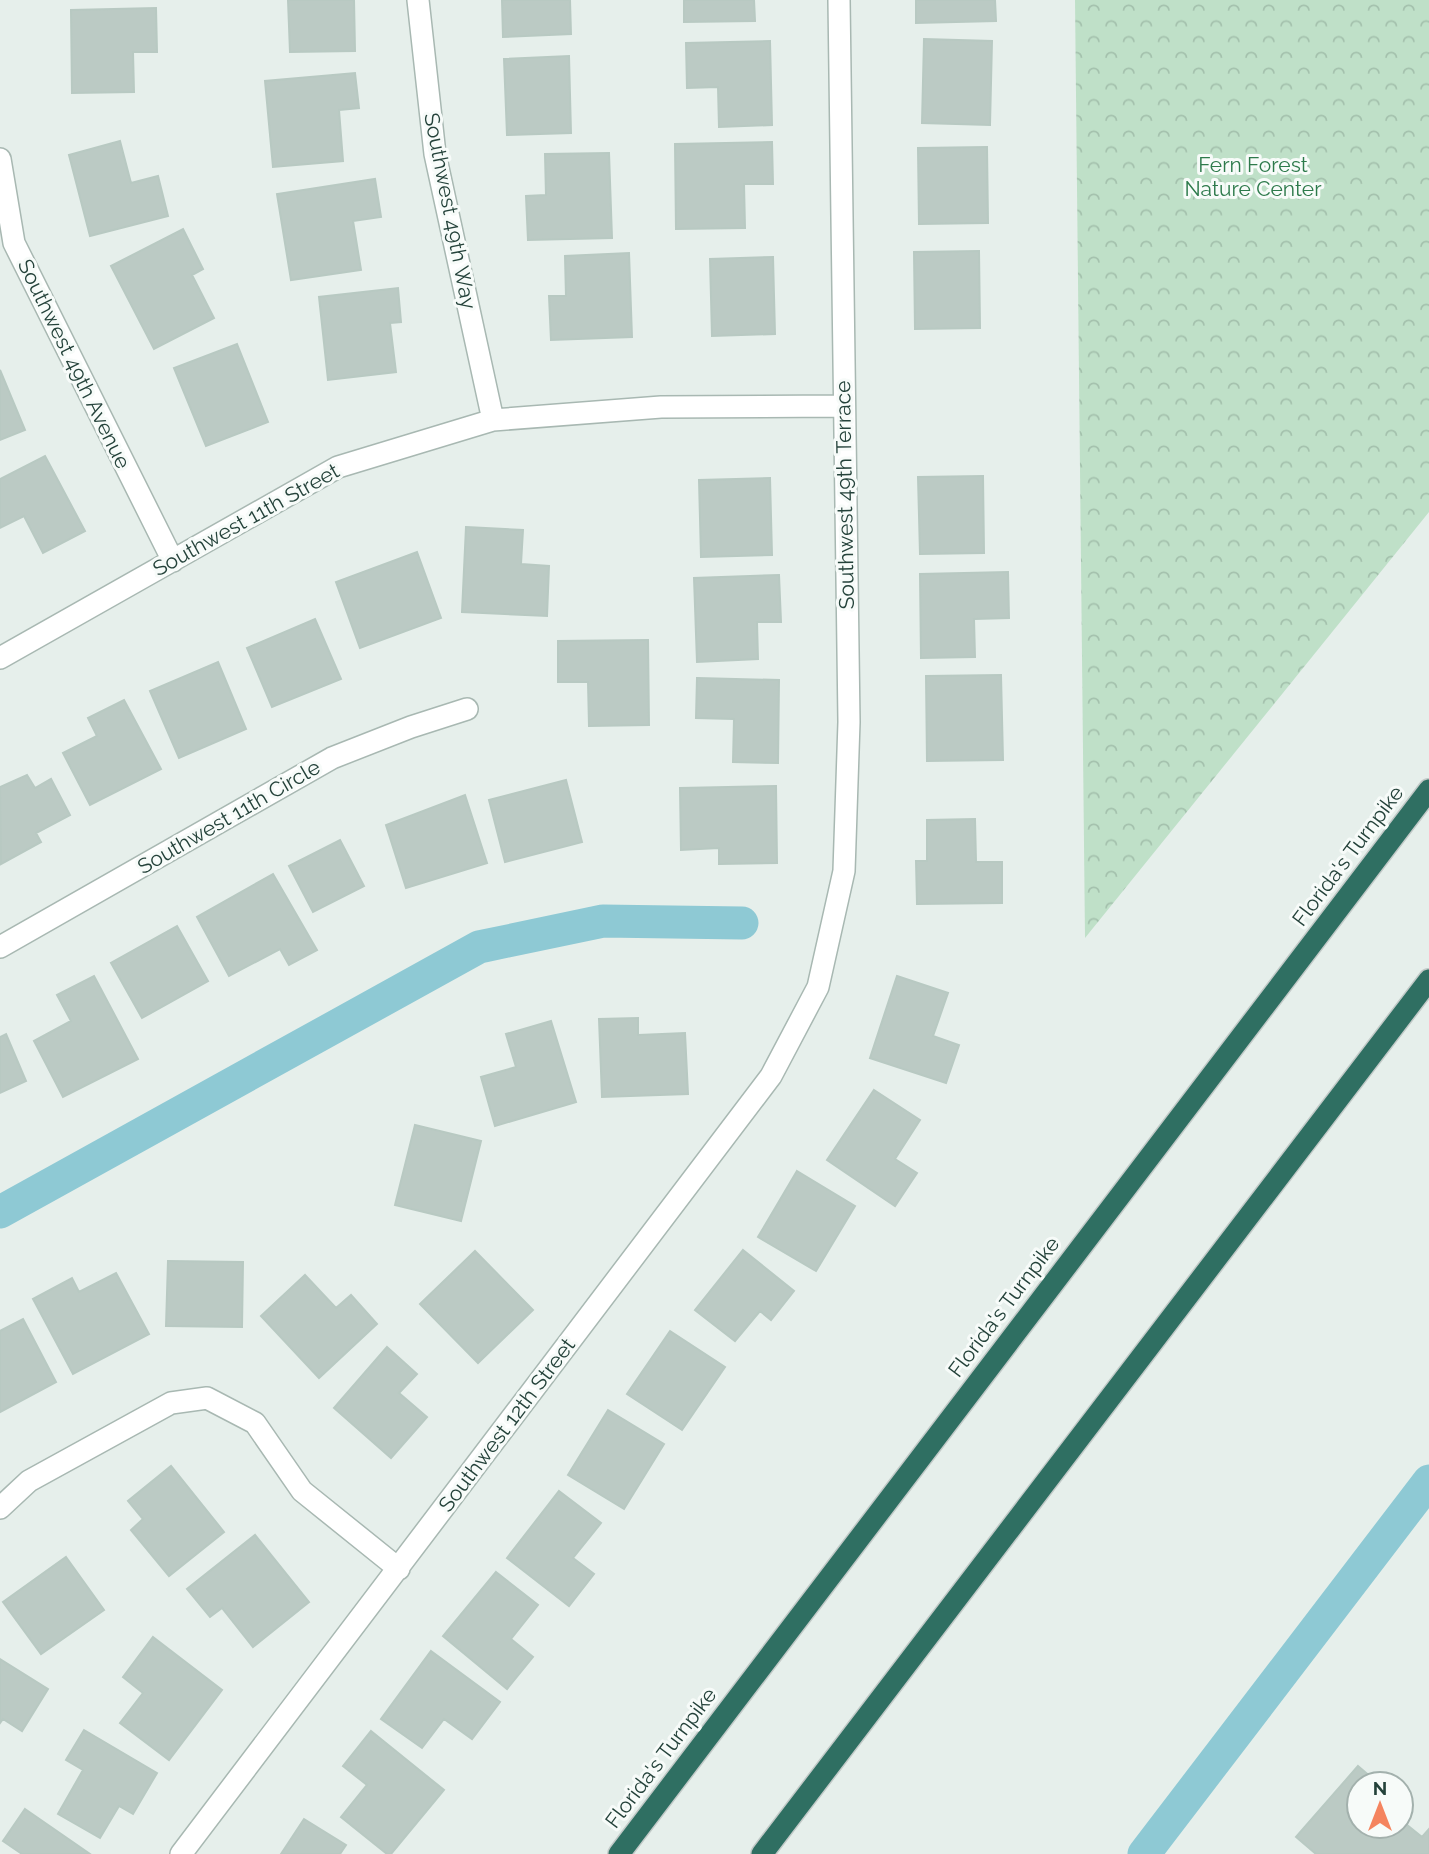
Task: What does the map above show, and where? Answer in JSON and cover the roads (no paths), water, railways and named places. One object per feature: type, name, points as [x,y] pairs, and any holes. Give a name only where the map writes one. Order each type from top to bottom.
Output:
[{"type":"highway","name":"Florida's Turnpike","points":[[619,1854],[1429,790]]},
{"type":"highway","points":[[762,1854],[1429,980]]},
{"type":"street","name":"Southwest 49th Way","points":[[418,0],[435,154],[493,420]]},
{"type":"street","name":"Southwest 49th Terrace","points":[[818,987],[844,871],[849,722],[839,0]]},
{"type":"street","name":"Southwest 49th Avenue","points":[[0,159],[14,243],[173,561]]},
{"type":"street","name":"Southwest 11th Street","points":[[0,658],[338,467],[493,420],[661,407],[843,406]]},
{"type":"street","name":"Southwest 11th Circle","points":[[0,947],[332,758],[411,727],[467,709]]},
{"type":"street","name":"Southwest 12th Street","points":[[181,1854],[771,1076],[818,987]]},
{"type":"street","points":[[0,1508],[29,1481],[171,1403],[206,1398],[255,1423],[302,1491],[398,1569]]},
{"type":"waterway","points":[[0,1212],[479,947],[603,921],[742,923]]},
{"type":"waterway","points":[[1144,1854],[1429,1481]]},
{"type":"park label","name":"Fern Forest Nature Center","points":[[1253,177]]}]
